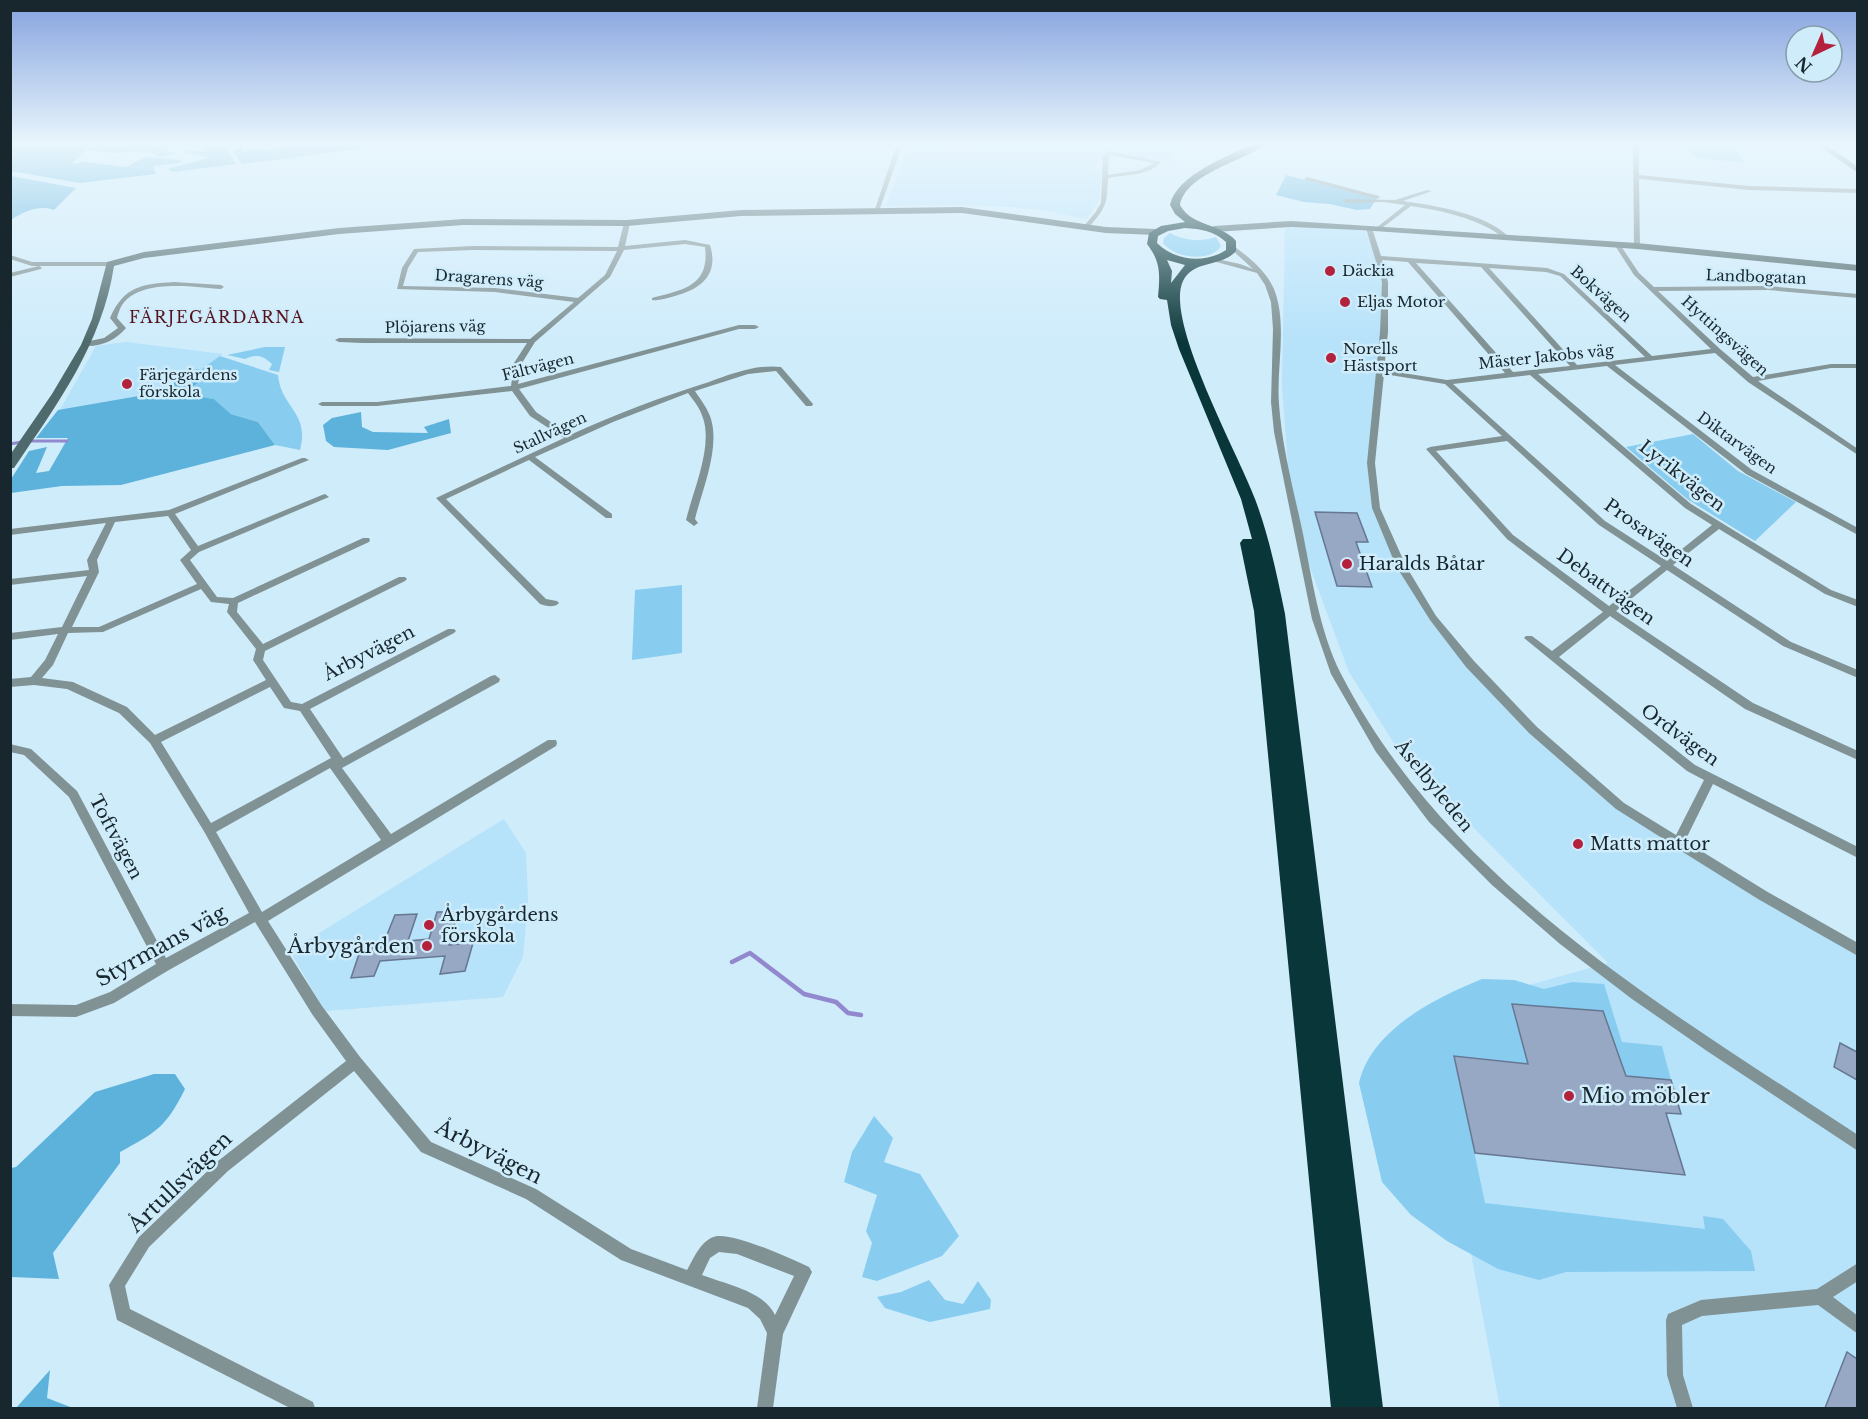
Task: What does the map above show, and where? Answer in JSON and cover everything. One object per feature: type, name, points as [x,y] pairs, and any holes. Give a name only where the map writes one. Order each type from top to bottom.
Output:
[{"type":"highway","points":[[1165,209],[1169,221],[1158,238],[1166,271],[1164,300],[1166,324],[1236,501],[1254,566],[1262,611],[1345,1408]]},
{"type":"highway","points":[[1178,209],[1200,226]]},
{"type":"highway","points":[[1178,225],[1200,226],[1214,229],[1226,236],[1233,246],[1226,256],[1199,261],[1172,257],[1158,238],[1178,225]]},
{"type":"highway","points":[[1199,261],[1186,268],[1178,277],[1173,294],[1175,317],[1185,349],[1248,499],[1268,568],[1276,614],[1369,1408]]},
{"type":"street","points":[[1086,227],[1101,209]]},
{"type":"street","points":[[1373,229],[1403,209]]},
{"type":"street","points":[[1436,209],[1484,222],[1495,227],[1506,237]]},
{"type":"street","points":[[1637,209],[1637,246]]},
{"type":"street","points":[[10,264],[110,264],[144,255],[281,236],[407,225],[526,222],[627,223],[741,213],[981,211],[1158,238]]},
{"type":"street","points":[[570,438],[533,414],[514,388],[518,363],[532,341],[577,300],[608,276],[621,249],[627,223]]},
{"type":"street","points":[[1214,229],[1291,224],[1506,237],[1617,244],[1857,268]]},
{"type":"street","points":[[1233,246],[1254,232],[1291,224]]},
{"type":"street","points":[[1373,229],[1385,282],[1384,332],[1371,463],[1376,508],[1401,566],[1433,618],[1470,664],[1533,730],[1620,806],[1678,844],[1857,950]]},
{"type":"street","points":[[621,249],[691,243],[708,246],[710,255],[708,271],[701,282],[685,291],[654,299]]},
{"type":"street","name":"Hyttingsvägen","points":[[1617,244],[1636,274],[1717,351],[1751,380],[1857,453]]},
{"type":"street","name":"Åselbyleden","points":[[1233,246],[1267,283],[1274,299],[1275,402],[1311,598],[1335,672],[1371,737],[1414,795],[1474,862],[1530,912],[1579,952],[1857,1144]]},
{"type":"street","name":"Dragarens väg","points":[[577,300],[495,290],[399,288],[405,268],[416,250],[453,248],[621,249]]},
{"type":"street","points":[[10,257],[32,264]]},
{"type":"street","name":"Bokvägen","points":[[1379,258],[1547,270],[1562,275],[1651,358]]},
{"type":"street","points":[[1212,260],[1238,265],[1260,274]]},
{"type":"street","points":[[1410,260],[1511,375]]},
{"type":"street","points":[[10,275],[52,264]]},
{"type":"street","points":[[10,465],[88,344],[100,317],[108,285],[110,264]]},
{"type":"street","points":[[1483,265],[1575,367]]},
{"type":"street","points":[[88,344],[101,343],[120,331],[122,328],[113,318],[115,310],[131,292],[158,286],[221,287]]},
{"type":"street","name":"Landbogatan","points":[[1654,289],[1768,288],[1853,296]]},
{"type":"street","points":[[1853,296],[1857,307]]},
{"type":"street","name":"Fältvägen","points":[[322,404],[377,404],[514,388],[739,327],[755,327]]},
{"type":"street","name":"Plöjarens väg","points":[[339,340],[532,341]]},
{"type":"street","name":"Mäster Jakobs väg","points":[[1379,371],[1447,382],[1717,351]]},
{"type":"street","name":"Diktarvägen","points":[[1609,364],[1749,472],[1857,532]]},
{"type":"street","points":[[1751,380],[1831,366],[1857,366]]},
{"type":"street","name":"Stallvägen","points":[[554,603],[543,602],[440,498],[570,438],[690,390],[768,368],[778,369],[809,404]]},
{"type":"street","name":"Lyrikvägen","points":[[1531,372],[1688,506],[1828,592],[1857,604]]},
{"type":"street","name":"Prosavägen","points":[[1447,382],[1602,523],[1787,644],[1857,674]]},
{"type":"street","points":[[690,390],[702,405],[709,425],[709,444],[690,520],[694,523]]},
{"type":"street","name":"Debattvägen","points":[[1508,438],[1430,449],[1510,537],[1610,612],[1749,706],[1857,756]]},
{"type":"street","points":[[530,457],[609,516]]},
{"type":"street","points":[[10,532],[170,513],[305,460]]},
{"type":"street","points":[[325,497],[196,550],[185,560],[214,600],[234,602],[366,540]]},
{"type":"street","points":[[170,513],[196,550]]},
{"type":"street","points":[[34,681],[50,662],[94,572],[92,560],[112,520]]},
{"type":"street","points":[[1552,657],[1718,525]]},
{"type":"street","points":[[10,582],[94,572]]},
{"type":"street","points":[[388,840],[303,708],[288,705],[258,660],[261,649],[402,579]]},
{"type":"street","points":[[10,637],[65,630],[100,630],[203,585]]},
{"type":"street","points":[[234,602],[232,612],[261,649]]},
{"type":"street","name":"Årbyvägen","points":[[303,708],[451,631]]},
{"type":"street","name":"Ordvägen","points":[[1529,638],[1691,768],[1857,853]]},
{"type":"street","points":[[209,830],[495,679]]},
{"type":"street","name":"Årbyvägen","points":[[10,683],[34,681],[69,685],[123,710],[153,740],[209,830],[258,917],[317,1010],[355,1062],[426,1147],[531,1194],[626,1255],[753,1302],[766,1313],[775,1333]]},
{"type":"street","points":[[153,740],[271,682]]},
{"type":"street","points":[[258,917],[552,743]]},
{"type":"street","name":"Toftvägen","points":[[10,748],[27,752],[72,794],[164,966]]},
{"type":"street","points":[[1678,844],[1710,779]]},
{"type":"street","name":"Styrmans väg","points":[[10,1010],[76,1011],[114,997],[164,966],[258,917]]},
{"type":"street","name":"Årtullsvägen","points":[[307,1408],[123,1314],[117,1285],[144,1242],[223,1166],[355,1062]]},
{"type":"street","points":[[691,1279],[705,1252],[717,1244],[737,1246],[804,1272],[775,1333],[765,1408]]},
{"type":"street","points":[[1685,1408],[1675,1375],[1674,1320],[1701,1308],[1820,1297],[1857,1271]]},
{"type":"street","points":[[1820,1297],[1857,1326]]},
{"type":"shaded area","points":[[11,209],[36,209],[20,214],[11,220]]},
{"type":"shaded area","points":[[1031,209],[1093,209],[1087,219]]},
{"type":"shaded area","points":[[1285,228],[1369,228],[1385,282],[1371,463],[1376,508],[1401,566],[1470,664],[1620,806],[1857,950],[1857,1408],[1500,1408],[1426,1014],[1608,963],[1397,748],[1349,672],[1308,562],[1289,480],[1282,385]]},
{"type":"shaded area","points":[[1170,233],[1193,240],[1216,237],[1221,246],[1209,255],[1184,255],[1168,248],[1163,243],[1164,238]]},
{"type":"shaded area","name":"Färjegårdens förskola","points":[[126,342],[223,354],[159,398],[57,415],[96,346]]},
{"type":"shaded area","points":[[265,347],[285,347],[279,372],[269,370],[272,364],[262,357],[253,356],[245,359],[227,355]]},
{"type":"shaded area","points":[[220,356],[278,375],[280,386],[301,427],[300,450],[275,445],[258,422],[231,414],[214,399],[187,396],[184,393],[204,379],[206,371],[200,370]]},
{"type":"shaded area","points":[[197,369],[206,371],[204,379],[185,392],[187,395],[214,399],[231,414],[258,422],[275,445],[121,485],[62,486],[11,493],[11,479],[29,451],[47,447],[36,473],[49,471],[68,438],[36,438],[58,410],[156,393]]},
{"type":"shaded area","points":[[361,412],[362,427],[373,432],[428,433],[424,427],[449,419],[451,433],[388,450],[334,447],[326,441],[323,425],[332,418]]},
{"type":"shaded area","points":[[1693,434],[1738,471],[1796,502],[1755,541],[1687,499],[1626,447]]},
{"type":"shaded area","points":[[682,585],[682,653],[632,660],[635,590]]},
{"type":"shaded area","name":"Årbygårdens förskola","points":[[504,819],[526,853],[528,900],[523,957],[503,997],[325,1011],[290,951]]},
{"type":"shaded area","points":[[1482,979],[1514,980],[1544,989],[1572,982],[1604,984],[1622,1042],[1662,1046],[1671,1080],[1626,1076],[1602,1011],[1512,1004],[1528,1064],[1454,1056],[1485,1203],[1705,1229],[1703,1216],[1723,1219],[1751,1251],[1755,1271],[1566,1272],[1539,1280],[1498,1269],[1447,1241],[1411,1215],[1382,1182],[1359,1083],[1366,1064],[1377,1047],[1407,1018],[1445,996]]},
{"type":"shaded area","points":[[154,1074],[175,1074],[185,1089],[172,1112],[159,1127],[120,1152],[120,1163],[53,1253],[59,1279],[11,1277],[11,1168],[16,1167],[95,1092]]},
{"type":"shaded area","points":[[874,1116],[893,1138],[884,1162],[920,1174],[959,1236],[942,1256],[877,1281],[862,1277],[872,1243],[866,1231],[877,1195],[844,1182],[852,1152]]},
{"type":"shaded area","points":[[929,1280],[945,1300],[963,1304],[978,1281],[991,1300],[990,1309],[930,1322],[885,1308],[877,1297],[901,1292]]},
{"type":"shaded area","points":[[50,1370],[47,1398],[73,1408],[16,1408]]},
{"type":"building","name":"Haralds Båtar","points":[[1315,512],[1357,513],[1368,542],[1356,542],[1372,587],[1337,586]]},
{"type":"building","name":"Årbygården","points":[[437,912],[458,912],[449,945],[473,943],[465,971],[440,974],[445,956],[380,961],[374,976],[351,978],[361,948],[382,947],[395,915],[417,914],[408,941],[429,939]]},
{"type":"building","name":"Mio möbler","points":[[1512,1004],[1603,1011],[1626,1076],[1671,1080],[1681,1114],[1666,1113],[1685,1175],[1475,1153],[1454,1056],[1528,1064]]},
{"type":"building","points":[[1840,1043],[1857,1052],[1857,1080],[1834,1067]]},
{"type":"building","points":[[1847,1352],[1857,1359],[1857,1408],[1825,1408]]},
{"type":"waterway","points":[[29,441],[67,441]]},
{"type":"waterway","points":[[10,444],[22,442]]},
{"type":"waterway","points":[[732,962],[750,953],[804,994],[836,1002],[848,1013],[861,1015]]},
{"type":"place","name":"Däckia","points":[[1330,271]]},
{"type":"place","name":"Eljas Motor","points":[[1345,302]]},
{"type":"place","name":"Norells Hästsport","points":[[1331,358]]},
{"type":"place","name":"Färjegårdens förskola","points":[[127,384]]},
{"type":"place","name":"Haralds Båtar","points":[[1347,564]]},
{"type":"place","name":"Matts mattor","points":[[1578,844]]},
{"type":"place","name":"Årbygårdens förskola","points":[[429,925]]},
{"type":"place","name":"Årbygården","points":[[427,946]]},
{"type":"place","name":"Mio möbler","points":[[1569,1096]]},
{"type":"district","name":"FÄRJEGÅRDARNA","points":[[217,317]]}]
